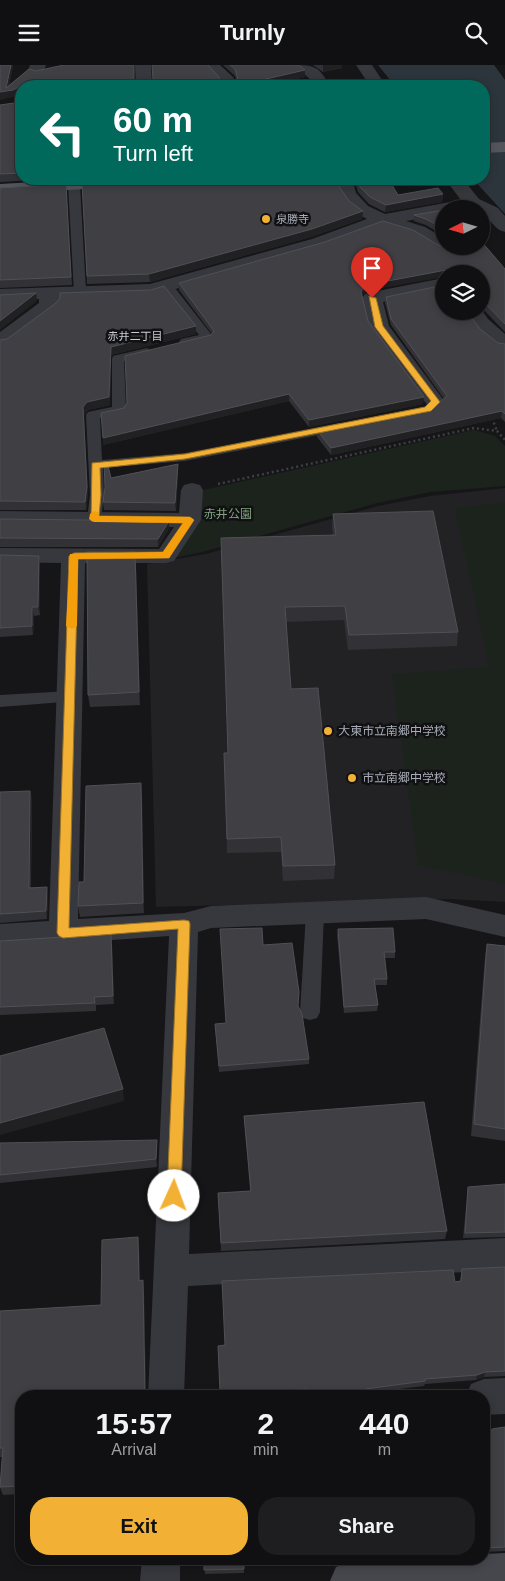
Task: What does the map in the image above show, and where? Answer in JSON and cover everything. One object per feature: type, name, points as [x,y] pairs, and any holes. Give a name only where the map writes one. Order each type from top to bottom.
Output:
[{"type":"main road","points":[[490,148],[505,147]]},
{"type":"main road","points":[[0,174],[15,172]]},
{"type":"main road","points":[[0,181],[15,180]]},
{"type":"main road","points":[[0,189],[74,185]]},
{"type":"street","points":[[143,65],[144,80]]},
{"type":"street","points":[[211,65],[227,80]]},
{"type":"street","points":[[302,65],[319,80]]},
{"type":"street","points":[[364,65],[374,80]]},
{"type":"street","points":[[34,80],[43,68]]},
{"type":"street","points":[[346,185],[348,194],[362,210],[384,220],[419,231],[450,259]]},
{"type":"street","points":[[459,185],[471,200]]},
{"type":"street","points":[[0,295],[151,290],[318,243],[384,220],[435,210]]},
{"type":"street","points":[[490,212],[505,227]]},
{"type":"street","points":[[432,405],[379,327],[372,298],[435,286]]},
{"type":"street","points":[[0,341],[49,305],[49,294]]},
{"type":"street","points":[[479,320],[505,344]]},
{"type":"street","points":[[0,555],[166,555],[190,520],[192,490]]},
{"type":"street","points":[[0,518],[190,520]]},
{"type":"street","points":[[63,933],[74,556]]},
{"type":"street","points":[[0,936],[184,924],[211,917],[426,908],[505,926]]},
{"type":"street","points":[[166,1390],[184,924]]},
{"type":"street","points":[[172,1271],[505,1254]]},
{"type":"street","points":[[490,1397],[505,1396]]},
{"type":"street","points":[[160,1581],[161,1565]]},
{"type":"street","points":[[350,1581],[505,1573]]},
{"type":"lane","points":[[74,185],[80,293]]},
{"type":"lane","points":[[94,519],[96,495],[93,415],[119,410],[118,359],[207,337],[167,286]]},
{"type":"lane","points":[[95,465],[185,457],[350,424]]},
{"type":"lane","points":[[0,701],[70,697]]},
{"type":"lane","points":[[310,1012],[315,913]]},
{"type":"path","points":[[488,411],[497,431],[505,440]]},
{"type":"path","points":[[192,490],[474,428],[497,431]]},
{"type":"shaded area","points":[[378,65],[494,65],[505,80],[505,214],[478,185],[490,185],[490,80],[390,80]]},
{"type":"shaded area","name":"大東市立南郷中学校","points":[[505,488],[505,902],[450,899],[156,907],[147,564],[206,554],[378,506],[430,496]]},
{"type":"green space","name":"赤井公園","points":[[474,430],[495,436],[505,446],[505,486],[430,492],[377,503],[202,552],[173,558],[199,491]]},
{"type":"green space","points":[[505,502],[505,884],[418,865],[392,674],[489,667],[455,508]]},
{"type":"building","points":[[0,65],[11,65],[6,88],[15,81],[15,89],[0,92]]},
{"type":"building","points":[[64,65],[134,65],[134,80],[16,80],[29,69],[36,71]]},
{"type":"building","points":[[152,65],[208,65],[220,80],[153,80]]},
{"type":"building","points":[[230,65],[299,65],[305,70],[262,80],[238,80],[235,69]]},
{"type":"building","points":[[15,103],[15,173],[0,174],[0,105]]},
{"type":"building","points":[[66,185],[71,277],[0,280],[0,188]]},
{"type":"building","points":[[82,185],[338,185],[349,201],[363,211],[312,229],[149,274],[87,276]]},
{"type":"building","points":[[358,185],[392,185],[398,195],[438,188],[443,194],[386,205],[370,197]]},
{"type":"building","points":[[435,212],[435,224],[426,219],[414,215]]},
{"type":"building","points":[[383,221],[413,230],[435,243],[435,255],[490,255],[490,252],[505,269],[505,324],[490,308],[490,265],[435,265],[435,272],[364,286],[361,292],[368,321],[424,397],[309,420],[289,394],[103,438],[101,413],[124,408],[127,403],[125,356],[211,335],[214,331],[179,283],[325,242]]},
{"type":"building","points":[[164,286],[196,326],[111,347],[109,397],[87,402],[83,407],[87,487],[85,502],[0,501],[0,340],[7,339],[56,303],[60,298],[60,293],[151,290]]},
{"type":"building","points":[[435,287],[435,320],[474,320],[480,329],[498,343],[505,344],[505,414],[502,411],[331,448],[317,430],[434,407],[447,396],[391,319],[386,297]]},
{"type":"building","points":[[36,293],[0,321],[0,295]]},
{"type":"building","points":[[104,462],[107,462],[111,478],[178,464],[175,503],[103,502],[105,487]]},
{"type":"building","points":[[433,511],[458,632],[349,635],[345,606],[285,607],[291,689],[318,688],[335,865],[283,866],[281,837],[227,839],[224,753],[228,753],[221,538],[336,535],[333,514]]},
{"type":"building","points":[[0,519],[169,521],[158,539],[0,538]]},
{"type":"building","points":[[87,552],[135,552],[139,692],[88,695]]},
{"type":"building","points":[[0,555],[39,556],[38,607],[32,607],[32,626],[0,628]]},
{"type":"building","points":[[141,783],[143,903],[78,906],[79,882],[84,882],[86,786]]},
{"type":"building","points":[[30,791],[29,888],[47,887],[46,911],[0,914],[0,792]]},
{"type":"building","points":[[262,928],[263,945],[292,943],[299,992],[298,1006],[302,1014],[309,1059],[219,1066],[215,1024],[226,1023],[220,929]]},
{"type":"building","points":[[393,928],[395,952],[384,952],[387,979],[374,979],[378,1005],[344,1007],[338,929]]},
{"type":"building","points":[[111,934],[113,996],[94,997],[95,1003],[0,1007],[0,941]]},
{"type":"building","points":[[487,944],[505,946],[505,1129],[474,1124]]},
{"type":"building","points":[[104,1028],[123,1089],[0,1123],[0,1056]]},
{"type":"building","points":[[424,1102],[447,1231],[221,1243],[218,1193],[251,1191],[244,1116]]},
{"type":"building","points":[[157,1140],[156,1159],[0,1175],[0,1143]]},
{"type":"building","points":[[505,1184],[505,1232],[465,1233],[468,1187]]},
{"type":"building","points":[[138,1237],[139,1281],[143,1280],[145,1390],[15,1390],[15,1486],[0,1487],[3,1448],[0,1448],[0,1311],[101,1305],[102,1240]]},
{"type":"building","points":[[505,1267],[505,1371],[425,1379],[425,1381],[365,1390],[220,1390],[218,1346],[225,1345],[222,1281],[453,1270],[455,1282],[461,1281],[462,1269]]},
{"type":"building","points":[[505,1427],[505,1547],[490,1548],[490,1430]]},
{"type":"building","points":[[204,1565],[244,1565],[244,1569],[204,1570]]},
{"type":"slow traffic","points":[[72,626],[74,556],[166,555],[190,520],[94,519],[94,514]]},
{"type":"place","name":"泉勝寺","points":[[266,219]]},
{"type":"place","name":"大東市立南郷中学校","points":[[328,731]]},
{"type":"place","name":"市立南郷中学校","points":[[352,778]]},
{"type":"district","name":"赤井二丁目","points":[[135,336]]},
{"type":"route","points":[[174,1196],[184,924],[63,933],[74,556],[166,555],[190,520],[94,519],[96,495],[95,465],[185,457],[428,409],[435,402],[379,327],[372,298]]}]
